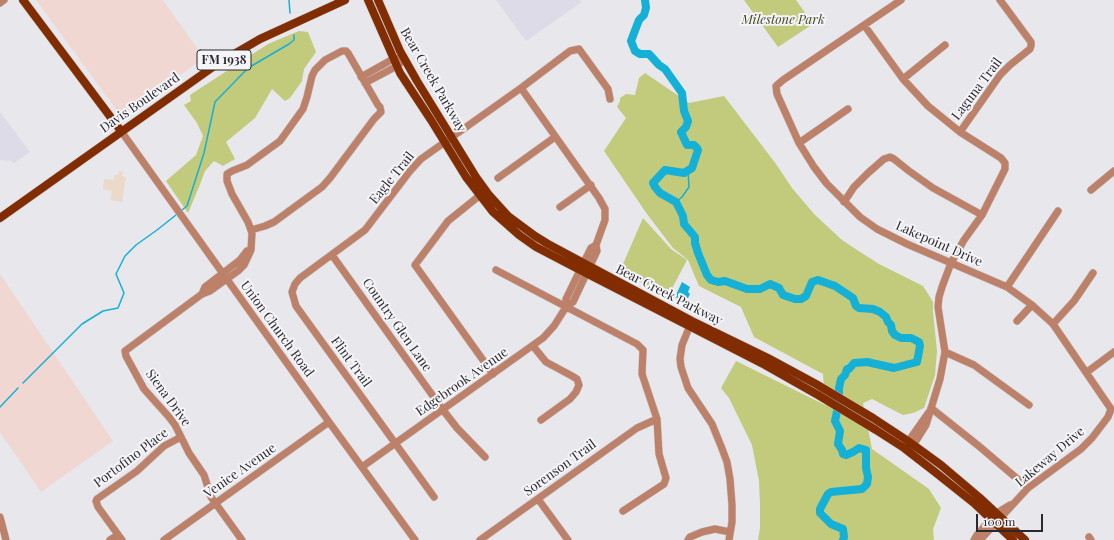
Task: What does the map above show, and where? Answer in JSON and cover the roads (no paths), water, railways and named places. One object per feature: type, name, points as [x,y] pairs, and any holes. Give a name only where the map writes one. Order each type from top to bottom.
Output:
[{"type":"main road","points":[[23,0],[121,131]]},
{"type":"main road","name":"Davis Boulevard","points":[[0,218],[212,67],[272,33],[345,0]]},
{"type":"main road","name":"Bear Creek Parkway","points":[[368,0],[395,62],[407,84],[448,139]]},
{"type":"main road","name":"Bear Creek Parkway","points":[[378,0],[404,58],[448,139],[493,212],[519,235],[536,247],[585,269],[690,324],[818,395],[906,450],[1025,540]]},
{"type":"main road","name":"Bear Creek Parkway","points":[[690,324],[768,358],[816,384],[911,443],[956,478],[997,518],[1013,540]]},
{"type":"street","points":[[0,3],[4,0]]},
{"type":"street","points":[[901,0],[864,25],[903,79],[928,106],[960,132],[1001,158],[1005,163],[1005,169],[982,215],[964,240],[951,263],[939,297],[938,307],[944,352],[940,379],[926,425],[906,450]]},
{"type":"street","name":"Laguna Trail","points":[[960,132],[1000,75],[1030,49],[1031,46],[1031,42],[1000,0]]},
{"type":"street","name":"Lakepoint Drive","points":[[864,25],[776,86],[777,94],[799,143],[814,167],[844,202],[860,217],[877,229],[907,244],[1007,287],[1032,305],[1054,324],[1111,409]]},
{"type":"street","points":[[903,79],[945,45]]},
{"type":"street","name":"Eagle Trail","points":[[292,292],[298,279],[365,230],[415,165],[448,139],[521,88],[570,51],[579,49],[608,89],[610,100]]},
{"type":"street","points":[[346,50],[363,80],[380,107],[381,112],[374,119],[330,178],[317,191],[274,222],[251,233],[248,222],[232,194],[227,181],[227,174],[232,170],[244,166],[280,141],[303,109],[312,76],[317,67],[336,54],[346,50]]},
{"type":"street","points":[[363,80],[404,58]]},
{"type":"street","name":"Edgebrook Avenue","points":[[362,467],[533,346],[551,330],[566,307],[573,302],[591,248],[596,245],[605,220],[605,209],[590,185],[521,88]]},
{"type":"street","points":[[799,143],[848,109]]},
{"type":"street","name":"Union Church Road","points":[[121,131],[415,540]]},
{"type":"street","points":[[498,178],[555,137]]},
{"type":"street","points":[[844,202],[854,188],[868,173],[884,159],[890,157],[933,188],[982,215]]},
{"type":"street","points":[[1091,190],[1114,171]]},
{"type":"street","points":[[560,208],[590,185]]},
{"type":"street","points":[[482,193],[448,221],[415,265],[493,374]]},
{"type":"street","points":[[1007,287],[1058,211]]},
{"type":"street","name":"Siena Drive","points":[[242,540],[215,504],[211,497],[204,475],[189,453],[181,436],[169,417],[144,389],[126,356],[125,351],[202,294],[210,291],[225,276],[238,271],[244,265],[251,250],[251,233]]},
{"type":"street","name":"Country Glen Lane","points":[[332,255],[443,410],[457,428],[485,457]]},
{"type":"street","points":[[496,270],[640,346],[643,350],[642,374],[657,419],[659,454],[666,478],[665,482],[623,511]]},
{"type":"street","points":[[1054,324],[1074,301],[1093,273]]},
{"type":"street","name":"Flint Trail","points":[[292,292],[296,306],[434,497]]},
{"type":"street","points":[[1017,321],[1032,305]]},
{"type":"street","points":[[690,324],[684,337],[681,350],[682,367],[688,388],[712,424],[725,455],[732,496],[729,540]]},
{"type":"street","points":[[533,346],[546,362],[572,376],[577,380],[579,385],[576,392],[570,399],[541,420]]},
{"type":"street","points":[[944,352],[974,365],[1029,405]]},
{"type":"street","points":[[1087,372],[1114,352]]},
{"type":"street","points":[[931,408],[1028,488]]},
{"type":"street","name":"Lakeway Drive","points":[[974,540],[977,535],[1015,502],[1028,488],[1081,449],[1092,438],[1108,417],[1111,409]]},
{"type":"street","name":"Sorenson Trail","points":[[480,540],[638,428],[657,419]]},
{"type":"street","name":"Venice Avenue","points":[[164,540],[329,422]]},
{"type":"street","name":"Portofino Place","points":[[120,537],[98,507],[96,501],[97,498],[137,471],[164,446],[181,436]]},
{"type":"street","points":[[538,499],[568,540]]},
{"type":"street","points":[[0,517],[6,540]]},
{"type":"street","name":"Lakeway Drive","points":[[980,540],[997,518]]},
{"type":"street","points":[[688,540],[690,537],[702,532],[715,529],[730,532]]},
{"type":"street","points":[[110,540],[120,537]]},
{"type":"water","points":[[682,282],[690,287],[688,292],[690,294],[688,298],[685,297],[683,301],[675,297]]},
{"type":"waterway","points":[[289,0],[290,13]]},
{"type":"waterway","points":[[645,0],[646,8],[644,15],[639,20],[631,41],[635,51],[640,54],[649,54],[665,69],[682,93],[684,111],[688,121],[686,127],[681,132],[687,145],[694,145],[698,150],[692,168],[684,173],[665,170],[653,183],[660,193],[676,202],[683,216],[684,224],[695,237],[698,253],[707,275],[711,280],[718,282],[725,281],[747,289],[760,289],[770,284],[779,288],[783,295],[795,299],[801,299],[806,296],[812,282],[818,280],[835,286],[853,298],[856,306],[859,308],[873,309],[880,312],[886,317],[895,335],[901,338],[911,338],[919,342],[920,346],[917,362],[894,368],[867,362],[854,363],[849,369],[847,369],[845,375],[841,379],[839,388],[839,402],[835,421],[840,431],[838,444],[843,454],[846,455],[859,448],[866,450],[866,468],[868,477],[867,484],[862,489],[831,492],[828,494],[820,509],[820,513],[831,524],[843,529],[843,540]]},
{"type":"waterway","points":[[182,210],[187,206],[204,153],[215,102],[248,68],[289,44],[294,40],[294,35]]},
{"type":"waterway","points":[[676,202],[682,197],[689,187],[688,171]]},
{"type":"waterway","points":[[23,383],[82,324],[103,311],[118,308],[124,293],[116,274],[125,256],[136,245],[176,215]]},
{"type":"waterway","points":[[0,407],[18,388]]},
{"type":"park label","name":"Milestone Park","points":[[783,20]]}]
